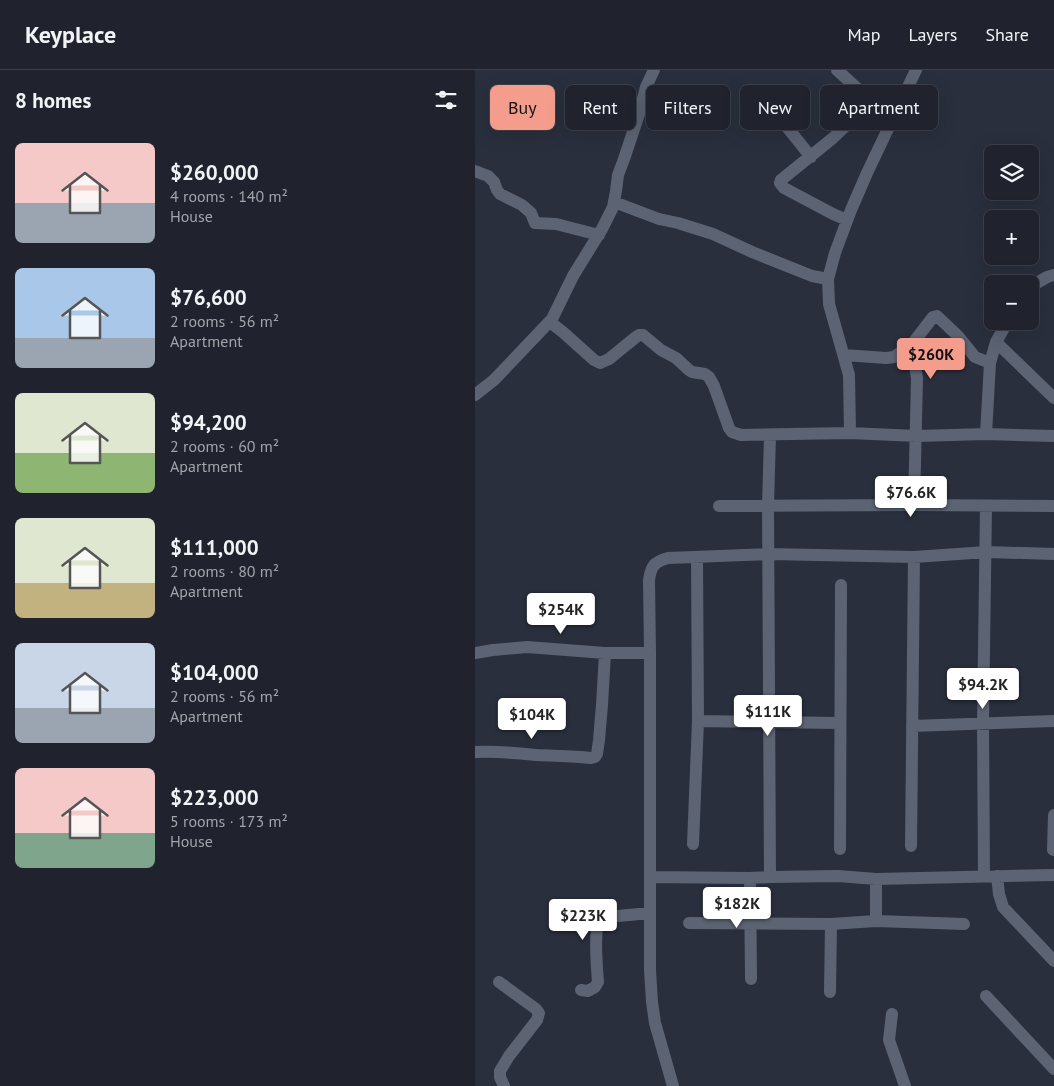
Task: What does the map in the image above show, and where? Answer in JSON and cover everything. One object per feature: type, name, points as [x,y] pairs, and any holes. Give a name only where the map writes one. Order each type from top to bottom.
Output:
[{"type":"street","points":[[475,395],[494,380],[550,322],[573,276],[599,235],[614,202],[618,175],[646,87],[654,70]]},
{"type":"street","points":[[837,70],[866,96],[870,102],[861,113],[811,157],[781,180],[780,183],[784,188],[808,202],[847,220]]},
{"type":"street","points":[[850,433],[849,375],[829,304],[828,279],[847,220],[867,173],[917,70]]},
{"type":"street","points":[[789,130],[811,157]]},
{"type":"street","points":[[475,171],[488,176],[494,182],[500,194],[523,205],[531,213],[535,223],[556,224],[599,235]]},
{"type":"street","points":[[614,202],[646,214],[713,234],[812,276],[828,279]]},
{"type":"street","points":[[1039,282],[1054,275]]},
{"type":"street","points":[[844,355],[886,358],[894,356],[913,343],[933,317],[937,316],[958,336],[975,357],[990,362]]},
{"type":"street","points":[[550,322],[594,360],[601,363],[609,360],[636,337],[643,335],[661,350],[676,358],[692,372],[701,372],[709,377],[729,428],[732,432],[741,436],[850,433],[917,436],[986,434],[1054,436]]},
{"type":"street","points":[[986,434],[990,362],[996,342],[1003,330]]},
{"type":"street","points":[[996,342],[1054,398]]},
{"type":"street","points":[[913,343],[912,352],[917,378],[914,505]]},
{"type":"street","points":[[770,436],[768,506],[770,877]]},
{"type":"street","points":[[719,506],[1054,506]]},
{"type":"street","points":[[983,876],[986,506]]},
{"type":"street","points":[[673,1086],[658,1035],[649,970],[649,580],[655,564],[667,558],[769,554],[915,557],[987,552],[1054,554]]},
{"type":"street","points":[[693,844],[698,721],[697,557]]},
{"type":"street","points":[[911,846],[915,557]]},
{"type":"street","points":[[840,849],[841,586]]},
{"type":"street","points":[[475,653],[527,648],[605,653],[650,653]]},
{"type":"street","points":[[475,752],[595,757],[599,740],[605,653]]},
{"type":"street","points":[[698,721],[840,724]]},
{"type":"street","points":[[913,726],[1054,721]]},
{"type":"street","points":[[1053,850],[1054,815]]},
{"type":"street","points":[[650,877],[750,878],[838,876],[876,879],[1054,875]]},
{"type":"street","points":[[997,876],[1003,907],[1054,960]]},
{"type":"street","points":[[750,878],[751,979]]},
{"type":"street","points":[[876,879],[876,921]]},
{"type":"street","points":[[581,990],[588,991],[595,987],[598,982],[597,946],[600,922],[607,917],[650,913]]},
{"type":"street","points":[[689,923],[831,924],[876,921],[964,924]]},
{"type":"street","points":[[830,992],[831,924]]},
{"type":"street","points":[[499,982],[539,1013],[537,1020],[500,1070],[500,1077],[504,1086]]},
{"type":"street","points":[[986,996],[1054,1069]]},
{"type":"street","points":[[893,1014],[889,1040],[905,1086]]}]
